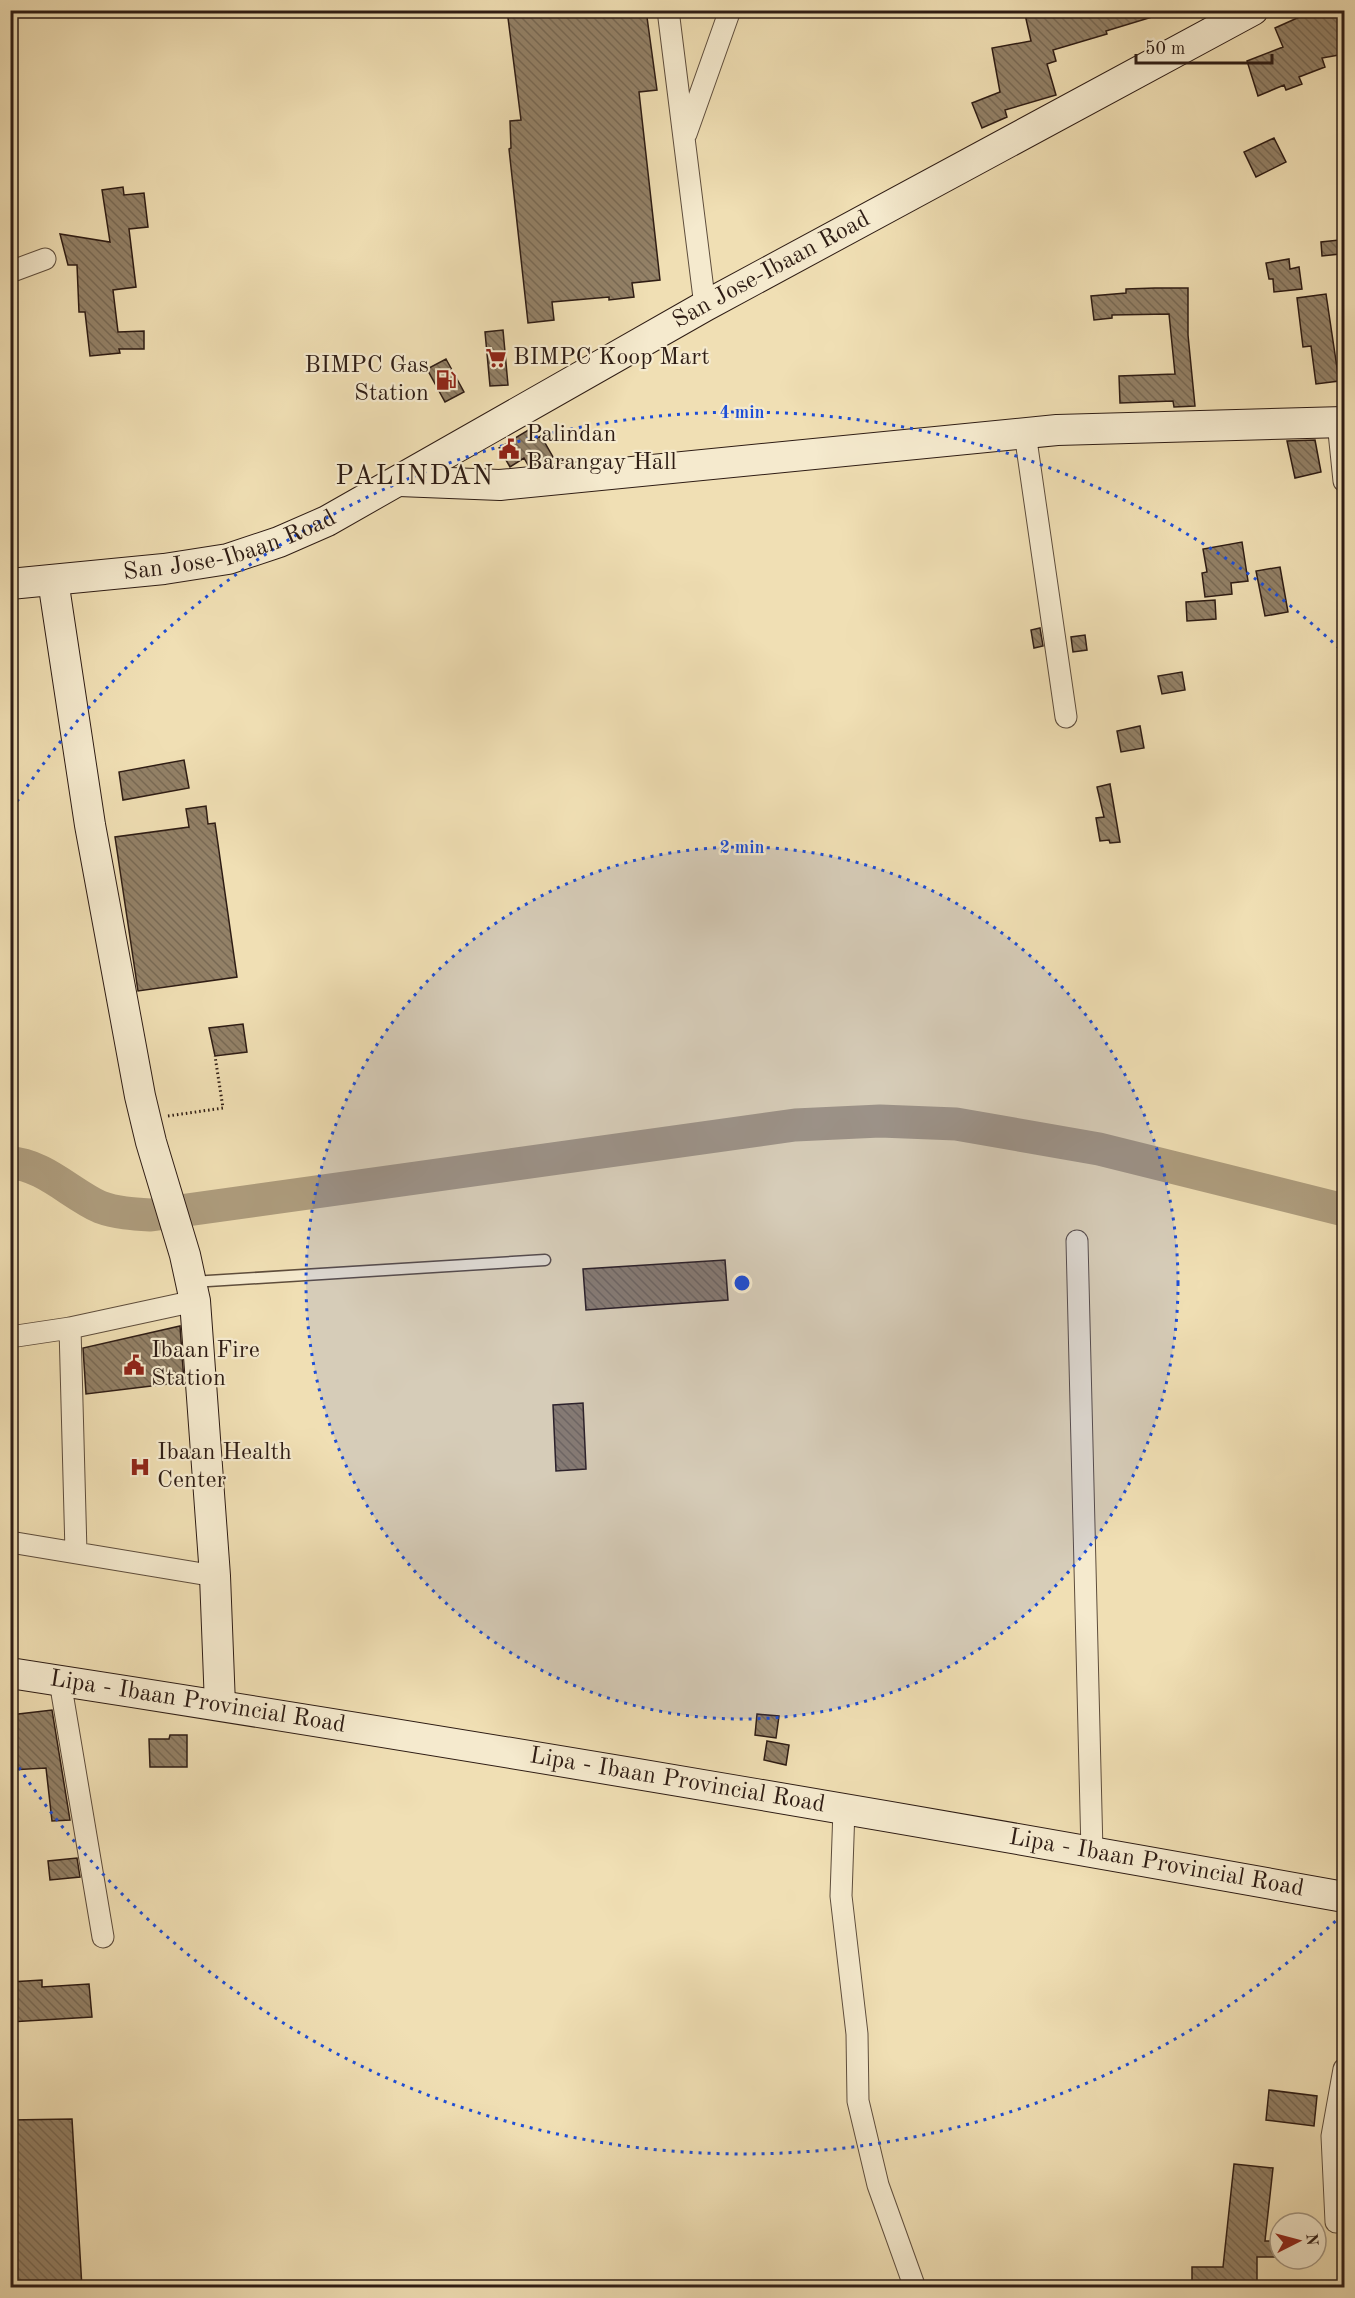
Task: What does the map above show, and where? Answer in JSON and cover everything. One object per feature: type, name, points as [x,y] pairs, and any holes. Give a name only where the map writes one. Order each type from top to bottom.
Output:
[{"type":"main road","name":"San Jose-Ibaan Road","points":[[10,584],[164,569],[228,559],[279,542],[327,521],[705,306],[1253,10]]},
{"type":"main road","points":[[399,481],[500,484],[1057,430],[1341,422]]},
{"type":"main road","points":[[53,580],[90,825],[145,1120],[193,1292],[215,1576],[220,1705]]},
{"type":"main road","name":"Lipa - Ibaan Provincial Road","points":[[10,1673],[220,1705],[844,1809],[1344,1897]]},
{"type":"street","points":[[668,10],[705,306]]},
{"type":"street","points":[[684,138],[730,10]]},
{"type":"street","points":[[10,272],[45,259]]},
{"type":"street","points":[[1341,422],[1344,481]]},
{"type":"street","points":[[1025,433],[1066,717]]},
{"type":"street","points":[[1077,1241],[1092,1852]]},
{"type":"street","points":[[10,1337],[70,1328],[193,1292]]},
{"type":"street","points":[[70,1328],[76,1552]]},
{"type":"street","points":[[10,1542],[215,1576]]},
{"type":"street","points":[[60,1681],[103,1937]]},
{"type":"street","points":[[844,1809],[841,1896],[857,2034],[858,2101],[878,2185],[915,2288]]},
{"type":"street","points":[[1335,2222],[1332,2136],[1344,2069]]},
{"type":"lane","points":[[193,1292],[545,1260]]},
{"type":"path","points":[[145,1120],[223,1108],[214,1056]]},
{"type":"building","points":[[507,10],[646,10],[657,90],[639,92],[660,280],[632,283],[634,297],[552,302],[554,320],[528,323],[509,149],[511,148],[510,121],[521,120]]},
{"type":"building","points":[[1024,10],[1161,10],[1162,14],[1053,50],[1056,61],[1047,64],[1056,95],[1005,110],[1007,117],[982,128],[972,103],[1000,92],[992,48],[1031,41]]},
{"type":"building","points":[[1315,10],[1344,10],[1344,54],[1322,58],[1325,67],[1299,77],[1302,84],[1286,90],[1284,85],[1258,96],[1247,61],[1283,47],[1275,28]]},
{"type":"building","points":[[1274,138],[1286,162],[1256,177],[1244,152]]},
{"type":"building","points":[[123,187],[124,195],[144,193],[148,227],[129,229],[136,287],[113,290],[118,332],[144,331],[144,349],[119,349],[120,353],[90,356],[85,312],[79,312],[77,265],[68,265],[60,234],[110,242],[102,190]]},
{"type":"building","points":[[1339,240],[1340,254],[1322,256],[1321,242]]},
{"type":"building","points":[[1289,259],[1290,269],[1299,267],[1302,289],[1274,292],[1273,279],[1269,279],[1266,263]]},
{"type":"building","points":[[1188,288],[1188,335],[1195,406],[1174,407],[1173,401],[1120,403],[1119,376],[1175,374],[1169,314],[1112,315],[1112,318],[1094,320],[1091,296],[1126,293],[1126,289]]},
{"type":"building","points":[[1326,294],[1339,381],[1316,384],[1311,346],[1303,347],[1297,298]]},
{"type":"building","name":"BIMPC Koop Mart","points":[[503,330],[508,385],[490,386],[485,332]]},
{"type":"building","name":"BIMPC Gas Station","points":[[446,359],[464,392],[445,402],[427,369]]},
{"type":"building","points":[[530,429],[535,439],[541,436],[553,457],[543,463],[528,465],[524,458],[510,467],[499,448]]},
{"type":"building","points":[[1315,440],[1321,472],[1295,478],[1287,441]]},
{"type":"building","points":[[1242,542],[1248,581],[1231,583],[1232,594],[1205,597],[1202,573],[1207,572],[1203,549]]},
{"type":"building","points":[[1280,567],[1288,612],[1265,616],[1256,571]]},
{"type":"building","points":[[1215,600],[1216,619],[1187,621],[1186,602]]},
{"type":"building","points":[[1040,628],[1043,646],[1034,648],[1031,630]]},
{"type":"building","points":[[1085,635],[1087,650],[1073,652],[1071,637]]},
{"type":"building","points":[[1182,672],[1185,690],[1162,694],[1158,676]]},
{"type":"building","points":[[1140,726],[1144,748],[1121,752],[1117,731]]},
{"type":"building","points":[[184,760],[189,788],[123,800],[119,772]]},
{"type":"building","points":[[1110,784],[1120,842],[1110,843],[1109,840],[1100,841],[1096,818],[1104,817],[1097,787]]},
{"type":"building","points":[[206,806],[208,824],[215,823],[237,977],[138,991],[115,837],[189,827],[186,809]]},
{"type":"building","points":[[243,1024],[247,1052],[215,1056],[209,1028]]},
{"type":"building","points":[[725,1260],[728,1300],[586,1310],[583,1269]]},
{"type":"building","name":"Ibaan Fire Station","points":[[180,1326],[184,1382],[86,1394],[83,1348]]},
{"type":"building","points":[[583,1403],[586,1469],[556,1471],[553,1405]]},
{"type":"building","points":[[52,1710],[70,1820],[52,1821],[46,1768],[11,1770],[10,1715]]},
{"type":"building","points":[[757,1714],[779,1716],[776,1738],[755,1735]]},
{"type":"building","points":[[170,1735],[187,1735],[187,1767],[150,1767],[149,1739],[169,1739]]},
{"type":"building","points":[[767,1741],[789,1745],[786,1765],[764,1760]]},
{"type":"building","points":[[77,1858],[80,1877],[50,1880],[48,1861]]},
{"type":"building","points":[[42,1980],[42,1987],[89,1984],[92,2017],[10,2022],[10,1982]]},
{"type":"building","points":[[1269,2090],[1317,2096],[1314,2126],[1266,2120]]},
{"type":"building","points":[[72,2119],[82,2288],[10,2288],[10,2120]]},
{"type":"building","points":[[1234,2164],[1273,2168],[1265,2241],[1268,2241],[1268,2257],[1257,2257],[1257,2282],[1192,2281],[1192,2267],[1223,2267]]},
{"type":"waterway","points":[[10,1163],[34,1168],[100,1207],[119,1212],[151,1215],[795,1125],[880,1121],[956,1124],[1099,1149],[1344,1210]]},
{"type":"place","name":"BIMPC Koop Mart","points":[[496,358]]},
{"type":"place","name":"BIMPC Gas Station","points":[[446,380]]},
{"type":"place","name":"Palindan Barangay Hall","points":[[509,449]]},
{"type":"place","name":"Ibaan Fire Station","points":[[134,1365]]},
{"type":"place","name":"Ibaan Health Center","points":[[140,1467]]},
{"type":"district","name":"PALINDAN","points":[[415,476]]}]
